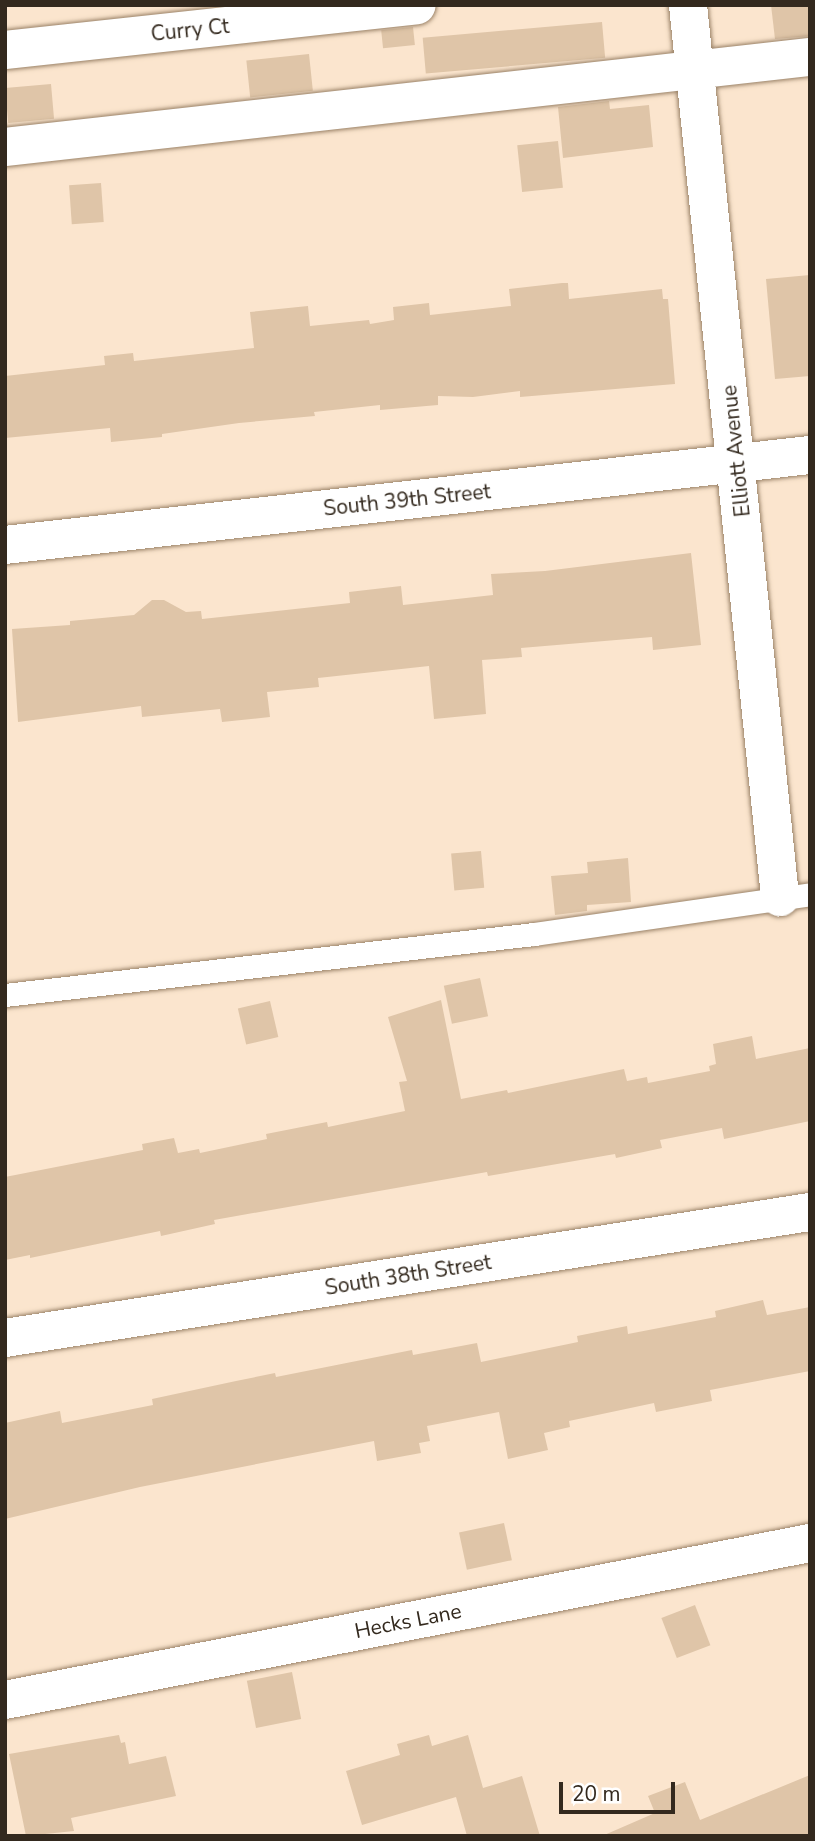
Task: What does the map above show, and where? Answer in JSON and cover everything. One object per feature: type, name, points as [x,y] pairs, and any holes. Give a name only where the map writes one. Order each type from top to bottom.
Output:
[{"type":"street","name":"Curry Ct","points":[[5,50],[417,5]]},
{"type":"street","name":"Elliott Avenue","points":[[688,5],[737,463],[795,895]]},
{"type":"street","points":[[5,147],[810,57]]},
{"type":"street","name":"South 39th Street","points":[[5,545],[810,455]]},
{"type":"street","name":"South 38th Street","points":[[5,1338],[810,1212]]},
{"type":"street","name":"Hecks Lane","points":[[5,1700],[810,1543]]},
{"type":"lane","points":[[5,996],[534,934],[795,895]]},
{"type":"building","points":[[771,5],[810,5],[810,36],[775,39]]},
{"type":"building","points":[[602,22],[605,58],[426,74],[423,38]]},
{"type":"building","points":[[413,27],[415,45],[383,48],[381,30]]},
{"type":"building","points":[[309,54],[313,91],[250,97],[246,61]]},
{"type":"building","points":[[51,84],[54,119],[8,123],[5,88]]},
{"type":"building","points":[[609,101],[610,109],[649,105],[653,147],[563,158],[558,107]]},
{"type":"building","points":[[558,141],[563,188],[522,192],[517,145]]},
{"type":"building","points":[[101,183],[104,222],[72,224],[69,185]]},
{"type":"building","points":[[810,275],[810,376],[775,379],[766,279]]},
{"type":"building","points":[[568,283],[569,299],[662,289],[663,299],[668,299],[675,384],[520,397],[520,391],[473,397],[438,396],[438,405],[380,410],[380,405],[314,412],[315,416],[239,423],[162,434],[162,437],[111,442],[110,428],[5,438],[5,376],[105,365],[104,356],[133,353],[134,361],[254,348],[250,312],[308,306],[310,326],[369,320],[370,324],[394,320],[393,307],[429,303],[430,315],[511,306],[509,289]]},
{"type":"building","points":[[691,553],[701,645],[653,650],[652,637],[521,648],[522,657],[482,660],[486,714],[434,719],[429,666],[318,678],[319,687],[267,692],[270,717],[222,722],[220,709],[142,717],[141,706],[18,722],[12,629],[70,625],[70,621],[134,615],[152,600],[164,600],[186,612],[201,611],[202,619],[350,603],[349,592],[401,586],[403,605],[493,595],[491,574],[545,571]]},
{"type":"building","points":[[481,851],[484,888],[454,890],[451,854]]},
{"type":"building","points":[[628,858],[631,902],[587,905],[587,911],[555,915],[551,876],[588,873],[587,862]]},
{"type":"building","points":[[480,978],[488,1016],[452,1024],[444,986]]},
{"type":"building","points":[[441,1000],[461,1099],[507,1090],[508,1093],[624,1069],[627,1081],[647,1077],[648,1083],[710,1071],[709,1066],[716,1064],[713,1044],[752,1036],[756,1059],[810,1048],[810,1121],[724,1139],[722,1128],[660,1140],[662,1148],[616,1158],[615,1154],[488,1176],[487,1172],[214,1220],[215,1224],[161,1236],[160,1231],[30,1258],[30,1255],[5,1260],[5,1177],[143,1150],[142,1144],[174,1138],[178,1153],[199,1149],[200,1153],[267,1139],[266,1134],[327,1122],[328,1127],[405,1111],[399,1082],[407,1081],[388,1017]]},
{"type":"building","points":[[270,1001],[278,1037],[246,1044],[238,1008]]},
{"type":"building","points":[[763,1300],[767,1315],[810,1307],[810,1371],[710,1390],[712,1401],[656,1412],[654,1403],[569,1421],[570,1427],[544,1433],[548,1450],[508,1459],[499,1412],[427,1426],[430,1441],[419,1443],[421,1453],[377,1461],[374,1441],[140,1487],[5,1519],[5,1423],[60,1411],[62,1423],[153,1405],[152,1399],[236,1381],[275,1373],[276,1377],[412,1350],[413,1355],[477,1343],[481,1362],[578,1342],[577,1336],[627,1326],[628,1334],[716,1317],[715,1311]]},
{"type":"building","points":[[504,1523],[512,1560],[467,1570],[459,1533]]},
{"type":"building","points":[[695,1605],[710,1645],[677,1658],[661,1618]]},
{"type":"building","points":[[292,1672],[301,1719],[256,1728],[247,1681]]},
{"type":"building","points":[[119,1735],[121,1743],[125,1742],[129,1764],[166,1756],[176,1796],[71,1818],[74,1831],[26,1836],[9,1754]]},
{"type":"building","points":[[429,1735],[432,1746],[468,1735],[483,1788],[522,1776],[540,1836],[467,1836],[456,1797],[362,1825],[346,1771],[400,1755],[397,1744]]},
{"type":"building","points":[[810,1775],[810,1836],[602,1836],[655,1813],[648,1796],[685,1782],[700,1820]]}]
